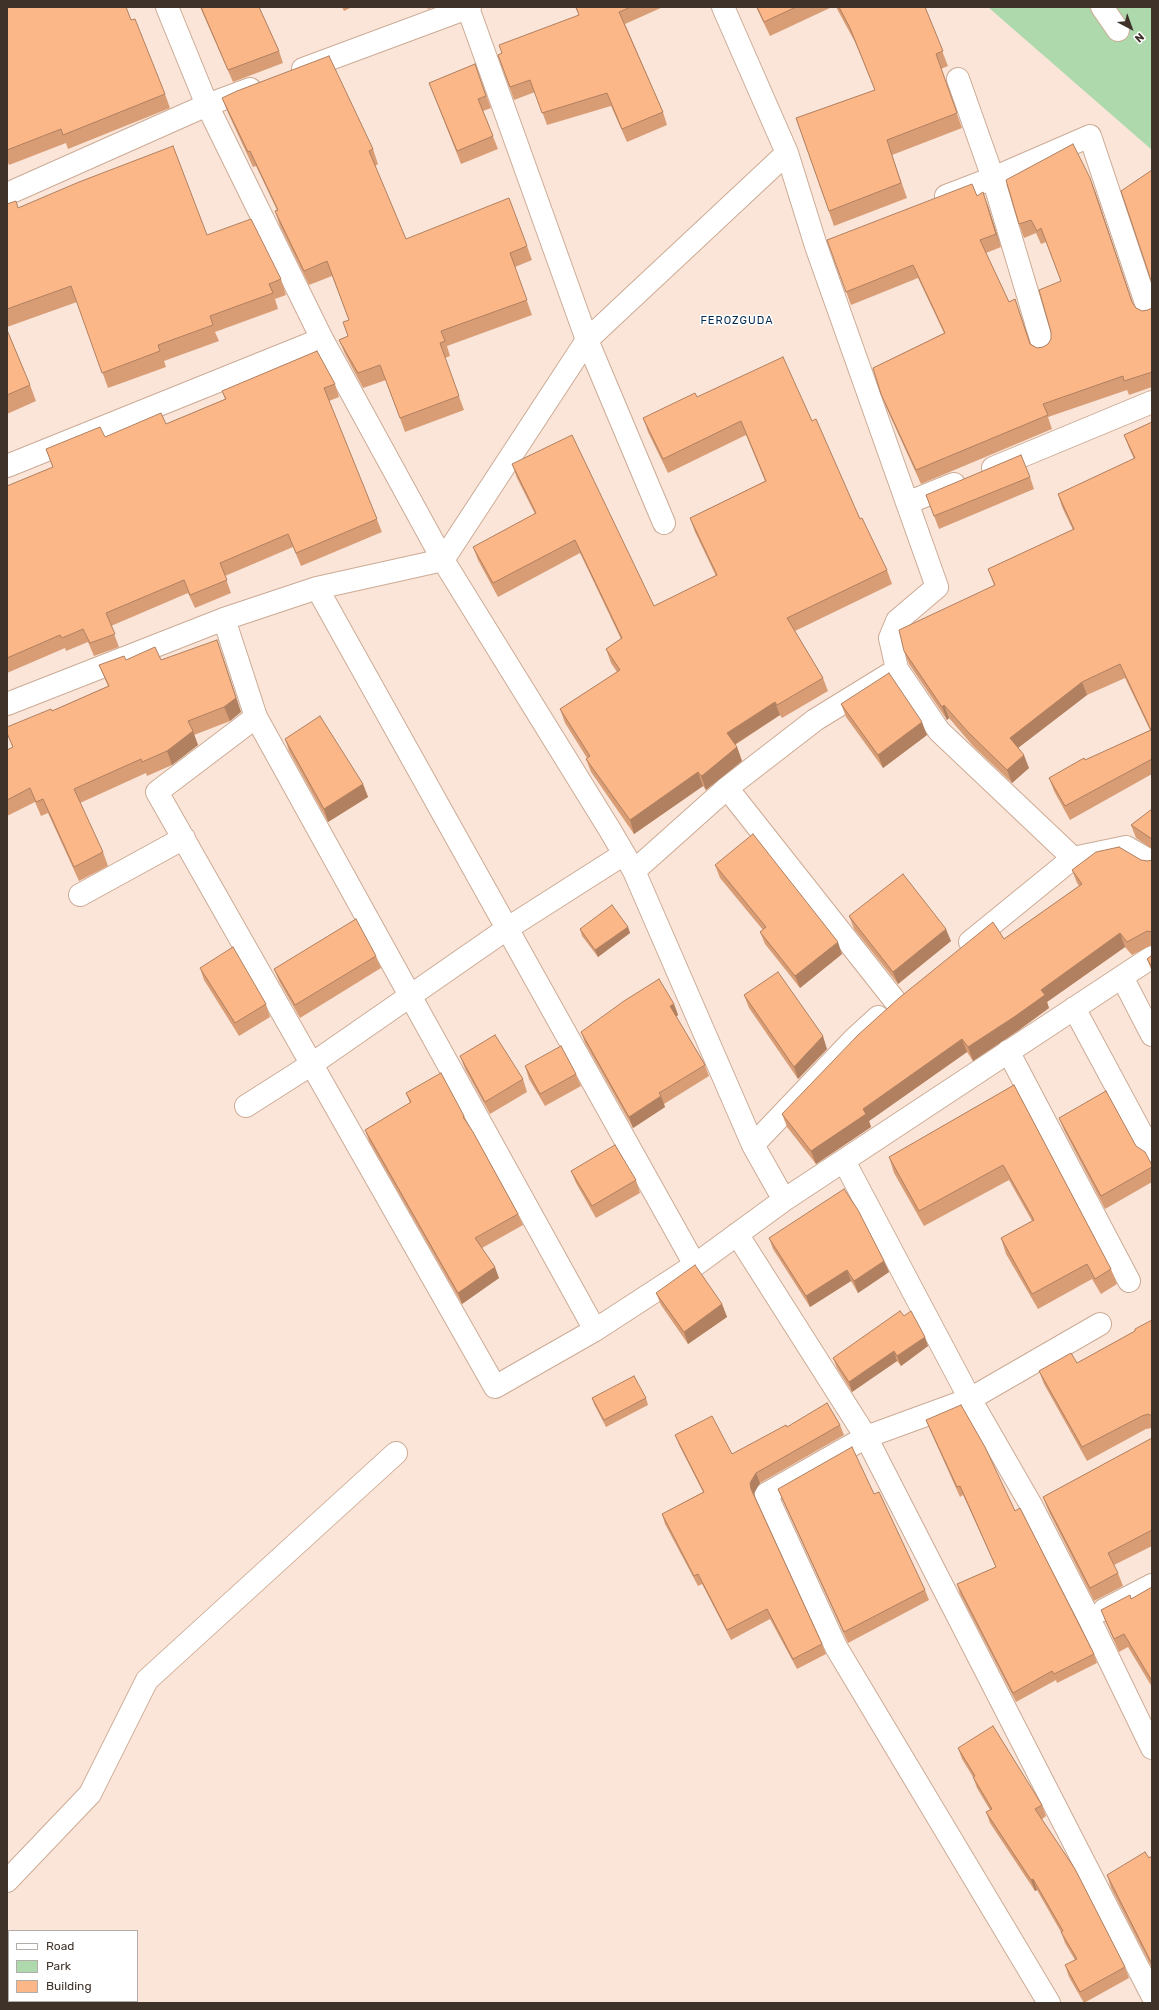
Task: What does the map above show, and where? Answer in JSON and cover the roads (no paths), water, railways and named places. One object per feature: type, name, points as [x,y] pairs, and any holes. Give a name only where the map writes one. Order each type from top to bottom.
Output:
[{"type":"street","points":[[167,7],[207,105],[322,339],[443,560],[629,862],[754,1145],[784,1200]]},
{"type":"street","points":[[7,194],[207,105],[469,7],[587,340],[664,524]]},
{"type":"street","points":[[723,7],[787,153],[816,246],[937,587],[897,621],[890,638],[897,669],[939,732],[1072,858]]},
{"type":"street","points":[[1102,7],[1118,30]]},
{"type":"street","points":[[958,79],[993,178],[1044,348]]},
{"type":"street","points":[[927,204],[993,178],[1090,136],[1149,312]]},
{"type":"street","points":[[7,704],[224,619],[317,588],[443,560],[587,340],[787,153]]},
{"type":"street","points":[[816,246],[838,238]]},
{"type":"street","points":[[7,466],[322,339]]},
{"type":"street","points":[[907,503],[1152,402]]},
{"type":"street","points":[[317,588],[695,1265]]},
{"type":"street","points":[[224,619],[256,717],[408,995],[595,1330]]},
{"type":"street","points":[[246,1106],[312,1064],[408,995],[508,928],[629,862],[728,788],[815,720],[897,669]]},
{"type":"street","points":[[256,717],[157,792],[495,1386],[595,1330],[695,1265],[784,1200],[1152,957]]},
{"type":"street","points":[[728,788],[896,1002]]},
{"type":"street","points":[[80,895],[184,838]]},
{"type":"street","points":[[957,952],[1072,858],[1126,847],[1152,862]]},
{"type":"street","points":[[1122,977],[1152,1035]]},
{"type":"street","points":[[754,1145],[854,1039],[914,987]]},
{"type":"street","points":[[1074,1008],[1152,1154]]},
{"type":"street","points":[[1008,1051],[1129,1281]]},
{"type":"street","points":[[844,1161],[970,1399],[1031,1505],[1089,1618],[1152,1748]]},
{"type":"street","points":[[737,1234],[866,1437],[1152,1995]]},
{"type":"street","points":[[1049,2003],[836,1647],[766,1494],[866,1437],[970,1399],[1100,1324]]},
{"type":"street","points":[[7,1881],[90,1794],[147,1680],[396,1453]]},
{"type":"street","points":[[1031,1505],[1052,1494]]},
{"type":"street","points":[[1089,1618],[1152,1585]]},
{"type":"district","name":"FEROZGUDA","points":[[737,321]]}]
